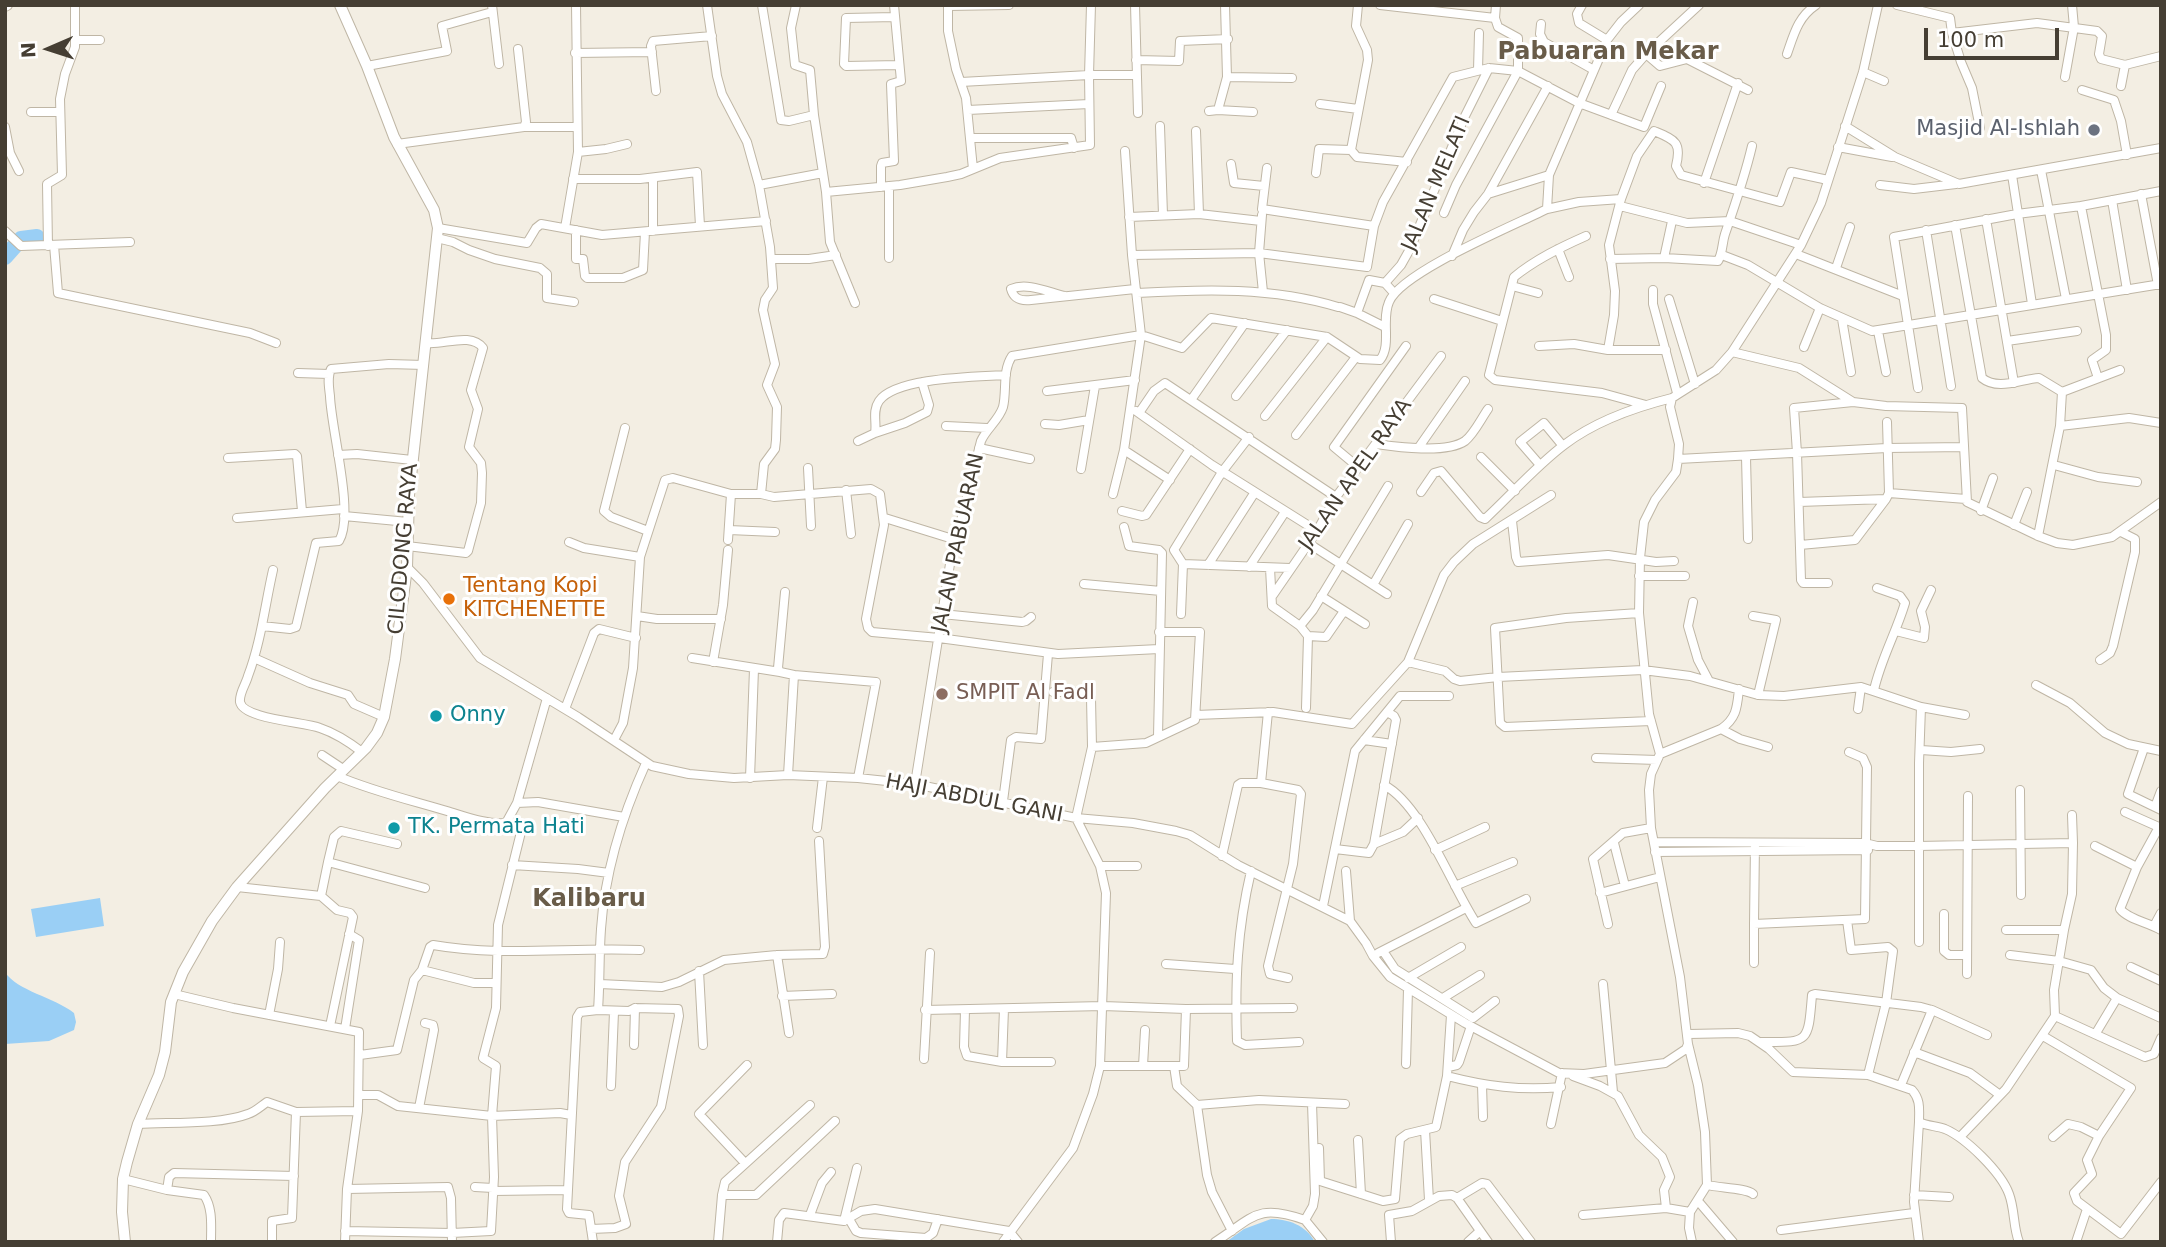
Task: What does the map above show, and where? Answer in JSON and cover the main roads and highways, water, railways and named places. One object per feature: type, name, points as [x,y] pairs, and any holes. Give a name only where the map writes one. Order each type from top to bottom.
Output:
[{"type":"water","points":[[100,898],[104,926],[36,937],[31,909]]},
{"type":"water","points":[[5,972],[18,984],[74,1013],[74,1030],[49,1041],[5,1044]]},
{"type":"water","points":[[1271,1219],[1296,1224],[1307,1231],[1315,1242],[1226,1242],[1244,1229]]},
{"type":"waterway","points":[[5,257],[21,239],[37,237]]},
{"type":"place","name":"Masjid Al-Ishlah","points":[[2094,130]]},
{"type":"place","name":"Tentang Kopi KITCHENETTE","points":[[449,599]]},
{"type":"place","name":"SMPIT Al Fadl","points":[[942,694]]},
{"type":"place","name":"Onny","points":[[436,716]]},
{"type":"place","name":"TK. Permata Hati","points":[[394,828]]},
{"type":"district","name":"Pabuaran Mekar","points":[[1608,53]]},
{"type":"district","name":"Kalibaru","points":[[589,900]]}]
